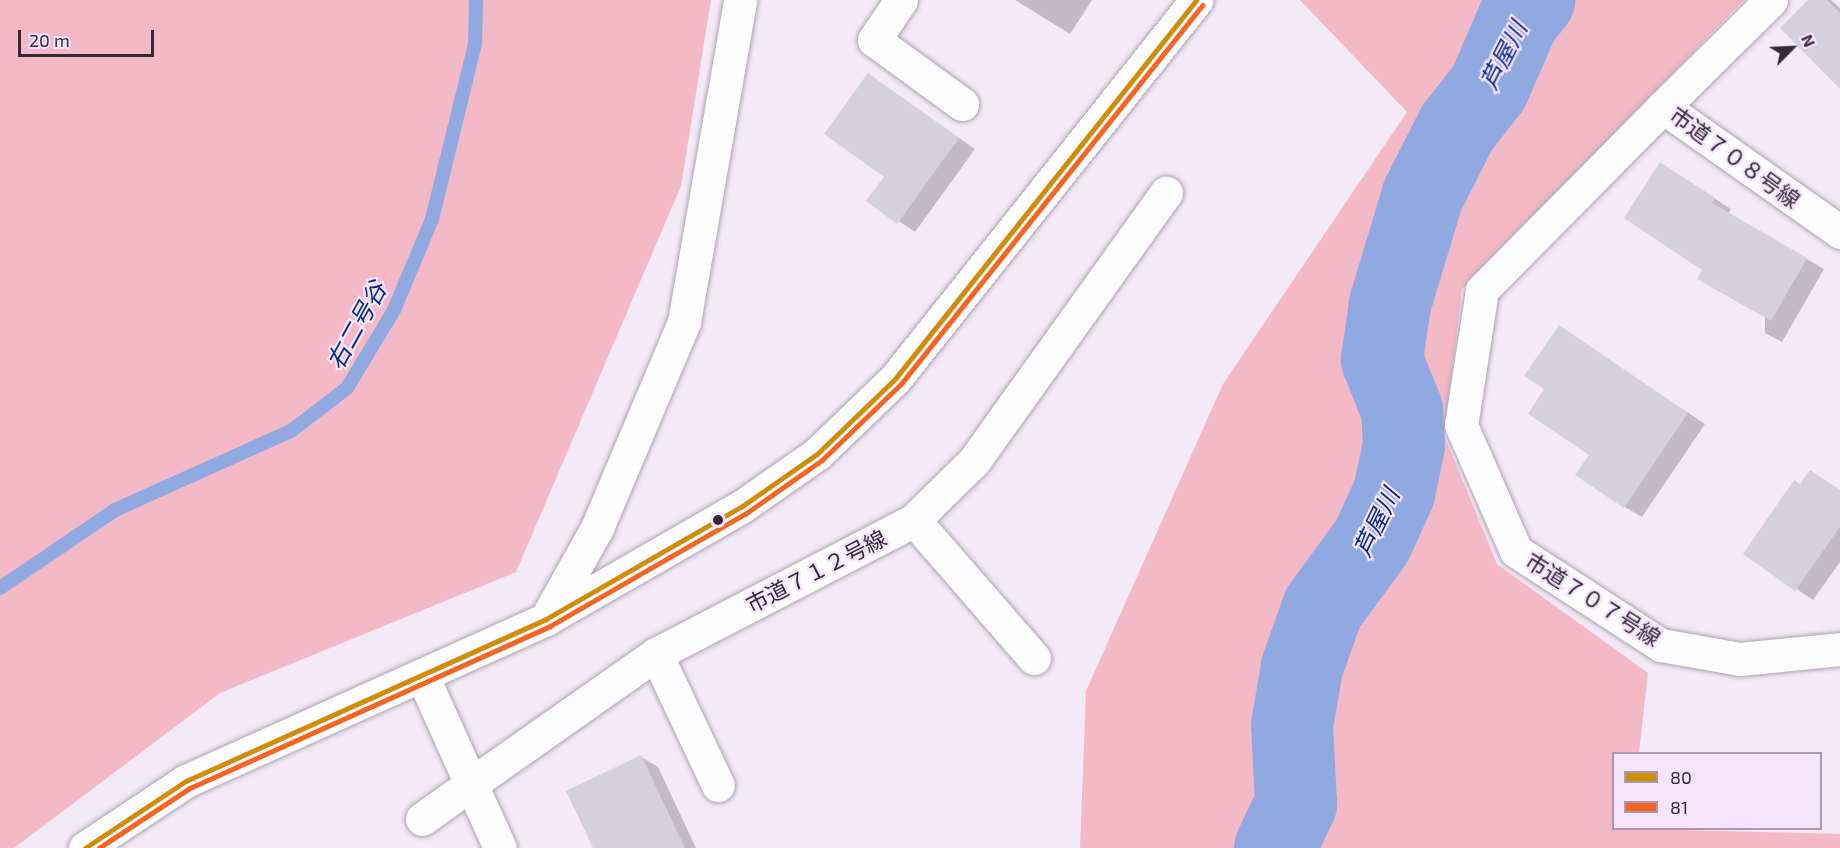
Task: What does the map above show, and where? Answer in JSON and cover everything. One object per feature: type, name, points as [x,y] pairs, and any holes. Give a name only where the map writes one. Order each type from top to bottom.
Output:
[{"type":"street","points":[[546,619],[597,528],[684,322],[740,0]]},
{"type":"street","points":[[901,0],[874,40],[962,104]]},
{"type":"street","points":[[85,848],[186,782],[546,619],[741,507],[841,435],[895,379],[1196,0]]},
{"type":"street","name":"市道７０８号線","points":[[1771,0],[1663,107],[1840,232]]},
{"type":"street","name":"市道７０７号線","points":[[1663,107],[1482,290],[1461,425],[1516,551],[1661,645],[1740,659],[1840,649]]},
{"type":"street","name":"市道７１２号線","points":[[422,819],[656,654],[914,520],[974,461],[1167,193]]},
{"type":"street","points":[[914,520],[1034,658]]},
{"type":"street","points":[[656,654],[718,785]]},
{"type":"street","points":[[422,675],[500,848]]},
{"type":"shaded area","points":[[0,0],[711,0],[681,186],[516,572],[220,693],[14,848],[0,848]]},
{"type":"shaded area","points":[[1300,0],[1744,0],[1462,289],[1444,435],[1497,564],[1648,673],[1639,752],[1612,752],[1612,830],[1840,834],[1840,848],[1080,848],[1086,691],[1223,384],[1407,112]]},
{"type":"building","points":[[1808,0],[1827,0],[1840,13],[1840,89],[1780,28]]},
{"type":"building","points":[[868,73],[959,138],[897,224],[866,201],[884,177],[824,134]]},
{"type":"building","points":[[1660,162],[1715,198],[1712,203],[1807,258],[1771,321],[1697,279],[1702,270],[1624,218]]},
{"type":"building","points":[[1559,325],[1688,413],[1624,508],[1575,475],[1589,455],[1528,414],[1544,389],[1524,376]]},
{"type":"building","points":[[1810,470],[1840,490],[1840,527],[1795,591],[1743,554],[1794,480],[1800,484]]},
{"type":"building","points":[[641,755],[685,848],[593,848],[566,791]]},
{"type":"waterway","name":"右二号谷","points":[[0,588],[115,510],[291,431],[347,388],[394,310],[432,219],[475,44],[476,0]]},
{"type":"waterway","name":"芦屋川","points":[[1275,848],[1296,804],[1292,726],[1302,667],[1323,608],[1372,541],[1394,493],[1404,445],[1402,410],[1382,360],[1390,304],[1423,195],[1457,128],[1489,87],[1518,20],[1534,0]]},
{"type":"transit line","name":"80","points":[[85,848],[186,781],[546,619],[741,507],[817,454],[895,379],[1196,0]]},
{"type":"transit line","name":"81","points":[[99,848],[190,788],[550,626],[745,514],[822,460],[901,384],[1202,5]]}]
